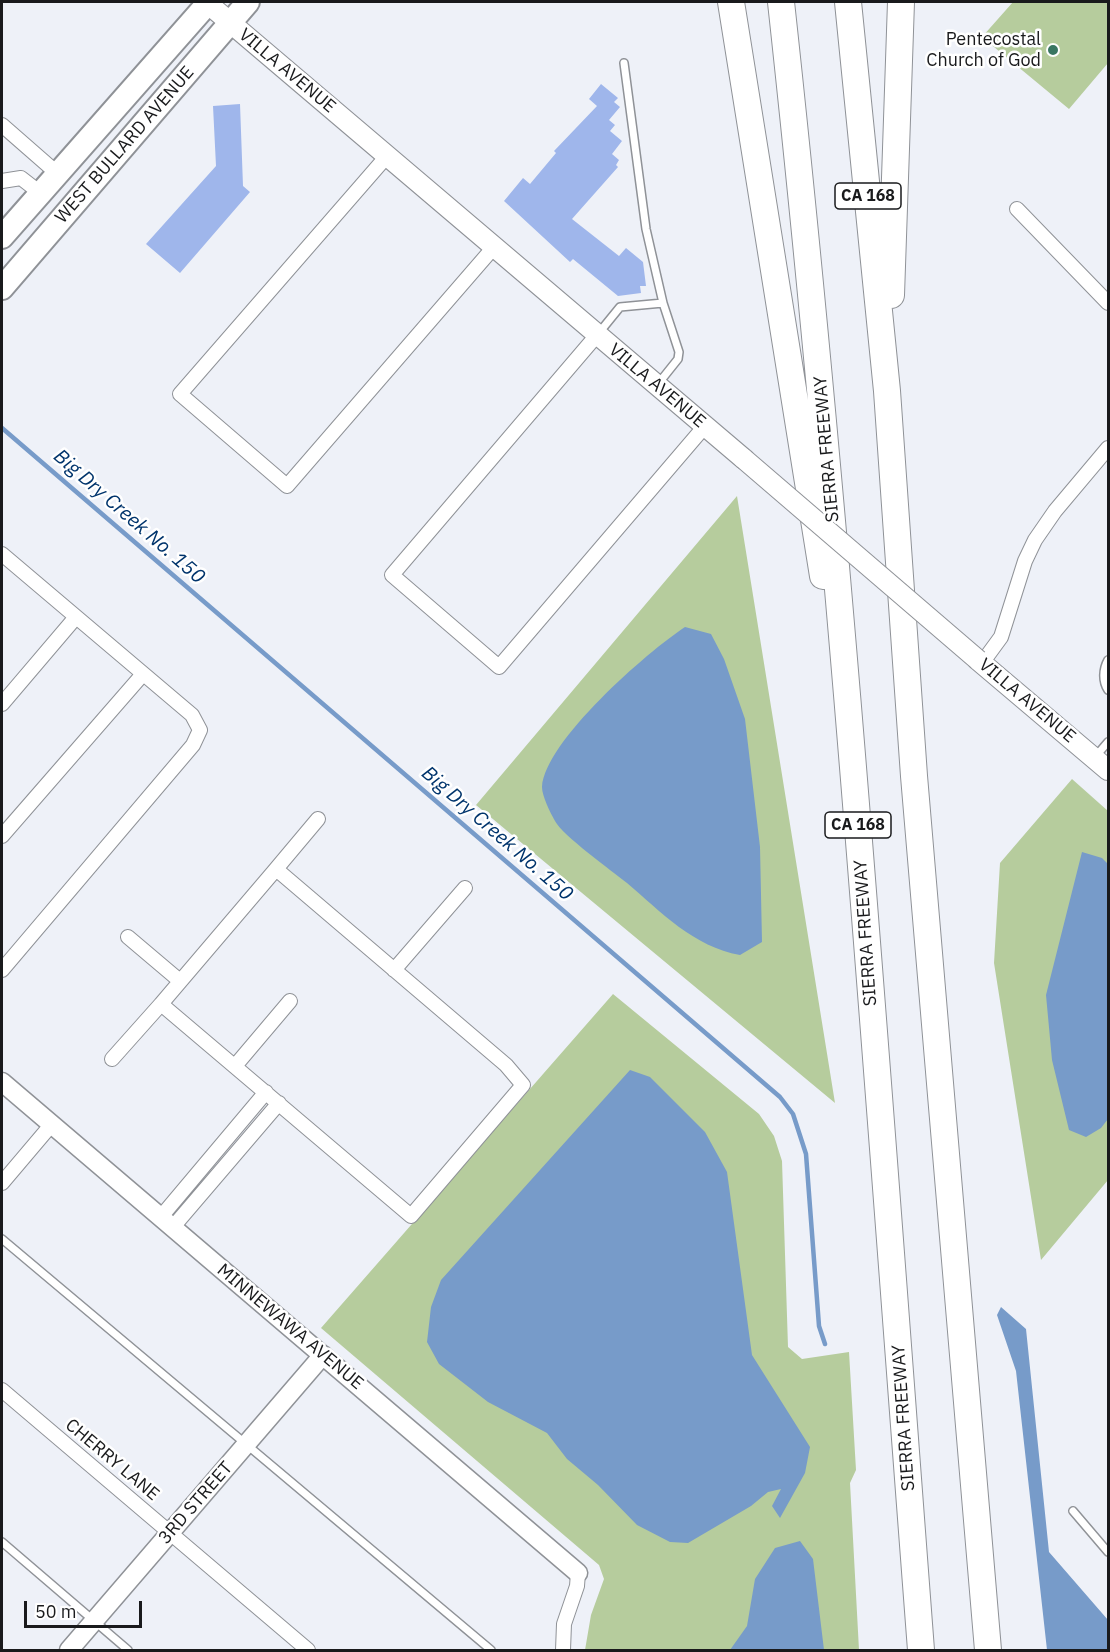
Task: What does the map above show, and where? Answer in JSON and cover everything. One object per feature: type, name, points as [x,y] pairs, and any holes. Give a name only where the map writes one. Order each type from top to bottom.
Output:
[{"type":"highway","points":[[730,2],[853,763]]},
{"type":"highway","name":"SIERRA FREEWAY","points":[[781,2],[812,286],[853,763],[921,1650]]},
{"type":"highway","name":"CA 168","points":[[848,2],[887,391],[914,776],[988,1650]]},
{"type":"highway","points":[[887,391],[901,2]]},
{"type":"main road","name":"WEST BULLARD AVENUE","points":[[3,233],[58,174],[207,2]]},
{"type":"main road","name":"VILLA AVENUE","points":[[207,2],[1101,764]]},
{"type":"main road","name":"WEST BULLARD AVENUE","points":[[2,288],[248,2]]},
{"type":"street","points":[[2,125],[58,174]]},
{"type":"street","points":[[387,156],[180,394],[286,486],[494,247]]},
{"type":"street","points":[[2,181],[21,178],[39,192]]},
{"type":"street","points":[[1017,209],[1108,303]]},
{"type":"street","points":[[597,335],[392,575],[499,667],[705,426]]},
{"type":"street","points":[[980,661],[1001,637],[1025,561],[1035,540],[1055,511],[1108,448]]},
{"type":"street","points":[[2,554],[192,715],[200,730],[193,745],[3,964]]},
{"type":"street","points":[[2,704],[76,617]]},
{"type":"street","points":[[2,836],[143,674]]},
{"type":"street","points":[[112,1059],[318,819]]},
{"type":"street","points":[[161,1004],[411,1216],[523,1086],[506,1065],[276,869]]},
{"type":"street","points":[[394,970],[465,888]]},
{"type":"street","points":[[128,937],[180,981]]},
{"type":"street","points":[[235,1066],[290,1001]]},
{"type":"street","name":"MINNEWAWA AVENUE","points":[[2,1082],[578,1573]]},
{"type":"street","points":[[166,1222],[212,1157],[266,1092]]},
{"type":"street","points":[[166,1222],[224,1167],[279,1103]]},
{"type":"street","points":[[2,1183],[52,1124]]},
{"type":"street","points":[[212,1157],[224,1167]]},
{"type":"street","name":"3RD STREET","points":[[69,1650],[323,1355]]},
{"type":"street","name":"CHERRY LANE","points":[[2,1390],[308,1650]]},
{"type":"street","points":[[563,1650],[564,1624],[577,1586],[578,1573]]},
{"type":"lane","points":[[624,63],[646,229],[663,303],[679,352],[678,360],[657,386]]},
{"type":"lane","points":[[597,335],[612,313],[620,307],[663,303]]},
{"type":"lane","points":[[1108,660],[1104,670],[1105,685],[1108,690]]},
{"type":"lane","points":[[1101,764],[1108,742]]},
{"type":"lane","points":[[2,1239],[245,1446],[259,1454],[491,1650]]},
{"type":"lane","points":[[1073,1510],[1108,1552]]},
{"type":"lane","points":[[2,1542],[128,1650]]},
{"type":"green space","name":"Pentecostal Church of God","points":[[1013,2],[1108,2],[1108,63],[1069,109],[982,37]]},
{"type":"green space","points":[[737,496],[835,1103],[476,805]]},
{"type":"green space","points":[[1072,779],[1108,811],[1108,1180],[1041,1260],[994,963],[1000,863]]},
{"type":"green space","points":[[613,994],[759,1114],[774,1136],[782,1161],[788,1347],[802,1359],[849,1352],[856,1470],[850,1483],[859,1650],[585,1650],[591,1615],[604,1579],[599,1565],[321,1328]]},
{"type":"water","points":[[685,627],[711,634],[724,659],[745,719],[760,847],[762,942],[740,955],[723,951],[679,927],[577,844],[555,821],[542,791],[547,768],[560,746],[579,723],[624,676]]},
{"type":"water","points":[[1082,852],[1102,858],[1108,864],[1108,1119],[1101,1128],[1086,1137],[1069,1130],[1052,1060],[1046,995]]},
{"type":"water","points":[[630,1070],[650,1077],[705,1132],[727,1172],[752,1355],[810,1447],[805,1473],[780,1518],[772,1506],[781,1489],[768,1492],[751,1506],[688,1543],[670,1542],[637,1525],[598,1485],[567,1459],[547,1433],[488,1402],[439,1364],[427,1342],[431,1307],[441,1280]]},
{"type":"water","points":[[1001,1307],[1026,1329],[1049,1552],[1108,1620],[1108,1650],[1047,1650],[1016,1371],[997,1315]]},
{"type":"water","points":[[800,1541],[813,1559],[824,1650],[730,1650],[747,1626],[755,1579],[775,1548]]},
{"type":"building","points":[[601,84],[618,98],[614,102],[620,107],[609,120],[615,125],[610,131],[622,141],[612,154],[619,160],[616,165],[618,167],[572,219],[619,256],[626,248],[643,262],[646,286],[640,286],[641,293],[618,296],[573,259],[570,262],[504,201],[523,178],[530,184],[556,153],[554,151],[597,106],[589,99]]},
{"type":"building","points":[[240,104],[243,186],[250,192],[180,273],[146,244],[216,166],[213,106]]},
{"type":"waterway","name":"Big Dry Creek No. 150","points":[[2,428],[780,1097],[793,1114],[806,1154],[819,1326],[825,1344]]},
{"type":"place","name":"Pentecostal Church of God","points":[[1053,50]]}]
